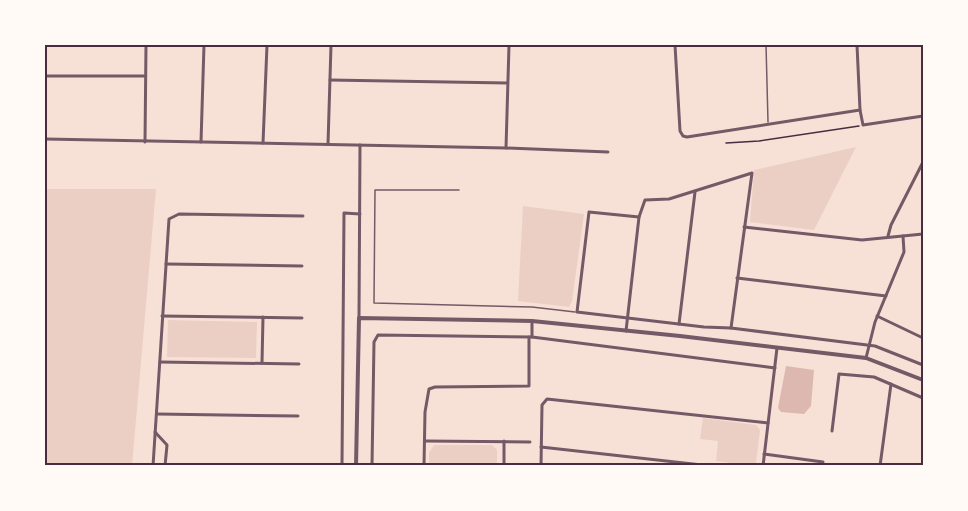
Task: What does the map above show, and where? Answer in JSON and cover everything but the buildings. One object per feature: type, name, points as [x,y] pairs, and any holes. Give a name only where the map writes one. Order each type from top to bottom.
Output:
[{"type":"street","points":[[145,142],[146,45]]},
{"type":"street","points":[[201,142],[204,45]]},
{"type":"street","points":[[263,143],[267,45]]},
{"type":"street","points":[[328,144],[331,45]]},
{"type":"street","points":[[506,148],[509,45]]},
{"type":"street","points":[[675,45],[679,120],[683,136],[860,110]]},
{"type":"street","points":[[857,45],[862,125],[923,116]]},
{"type":"street","points":[[45,76],[144,76]]},
{"type":"street","points":[[330,80],[507,83]]},
{"type":"street","points":[[45,139],[608,152]]},
{"type":"street","points":[[356,466],[360,145]]},
{"type":"street","points":[[888,237],[891,225],[918,177],[923,162]]},
{"type":"street","points":[[626,332],[639,217],[645,200],[669,199],[752,173],[731,328]]},
{"type":"street","points":[[679,324],[695,192]]},
{"type":"street","points":[[639,217],[589,212],[577,312],[868,345],[896,353],[923,365]]},
{"type":"street","points":[[342,466],[344,213],[360,214]]},
{"type":"street","points":[[153,466],[168,223],[172,216],[179,214],[303,216]]},
{"type":"street","points":[[744,227],[862,240],[923,234]]},
{"type":"street","points":[[866,358],[877,316],[904,252],[903,236]]},
{"type":"street","points":[[166,264],[302,266]]},
{"type":"street","points":[[737,278],[886,296]]},
{"type":"street","points":[[162,316],[302,318]]},
{"type":"street","points":[[877,316],[923,338]]},
{"type":"street","points":[[262,364],[263,317]]},
{"type":"street","points":[[359,318],[532,321],[866,358],[923,380]]},
{"type":"street","points":[[424,466],[428,391],[431,387],[529,386],[532,321]]},
{"type":"street","points":[[372,466],[374,342],[378,335],[530,337],[775,368]]},
{"type":"street","points":[[763,466],[777,348]]},
{"type":"street","points":[[160,362],[299,364]]},
{"type":"street","points":[[832,431],[839,374],[874,377],[923,398]]},
{"type":"street","points":[[880,466],[891,384]]},
{"type":"street","points":[[541,466],[542,403],[550,399],[768,423]]},
{"type":"street","points":[[157,414],[298,416]]},
{"type":"street","points":[[155,432],[167,445],[165,466]]},
{"type":"street","points":[[425,441],[530,442]]},
{"type":"street","points":[[504,441],[504,466]]},
{"type":"street","points":[[541,447],[711,466]]},
{"type":"street","points":[[764,454],[823,462]]},
{"type":"lane","points":[[766,45],[768,123]]},
{"type":"lane","points":[[459,189],[378,188],[374,191],[374,303],[532,307],[577,312]]},
{"type":"path","points":[[726,143],[759,141],[862,125]]},
{"type":"shaded area","points":[[856,147],[814,230],[750,222],[754,170]]},
{"type":"shaded area","points":[[45,189],[156,189],[132,466],[45,466]]},
{"type":"shaded area","points":[[523,206],[584,214],[572,301],[569,307],[518,301]]},
{"type":"shaded area","points":[[168,320],[257,322],[256,358],[167,357]]},
{"type":"shaded area","points":[[786,366],[814,370],[811,406],[804,414],[781,412],[778,408]]},
{"type":"shaded area","points":[[703,418],[756,425],[760,430],[756,463],[751,466],[716,461],[718,441],[700,439]]},
{"type":"shaded area","points":[[434,445],[492,445],[497,450],[497,466],[429,466],[429,453]]}]
